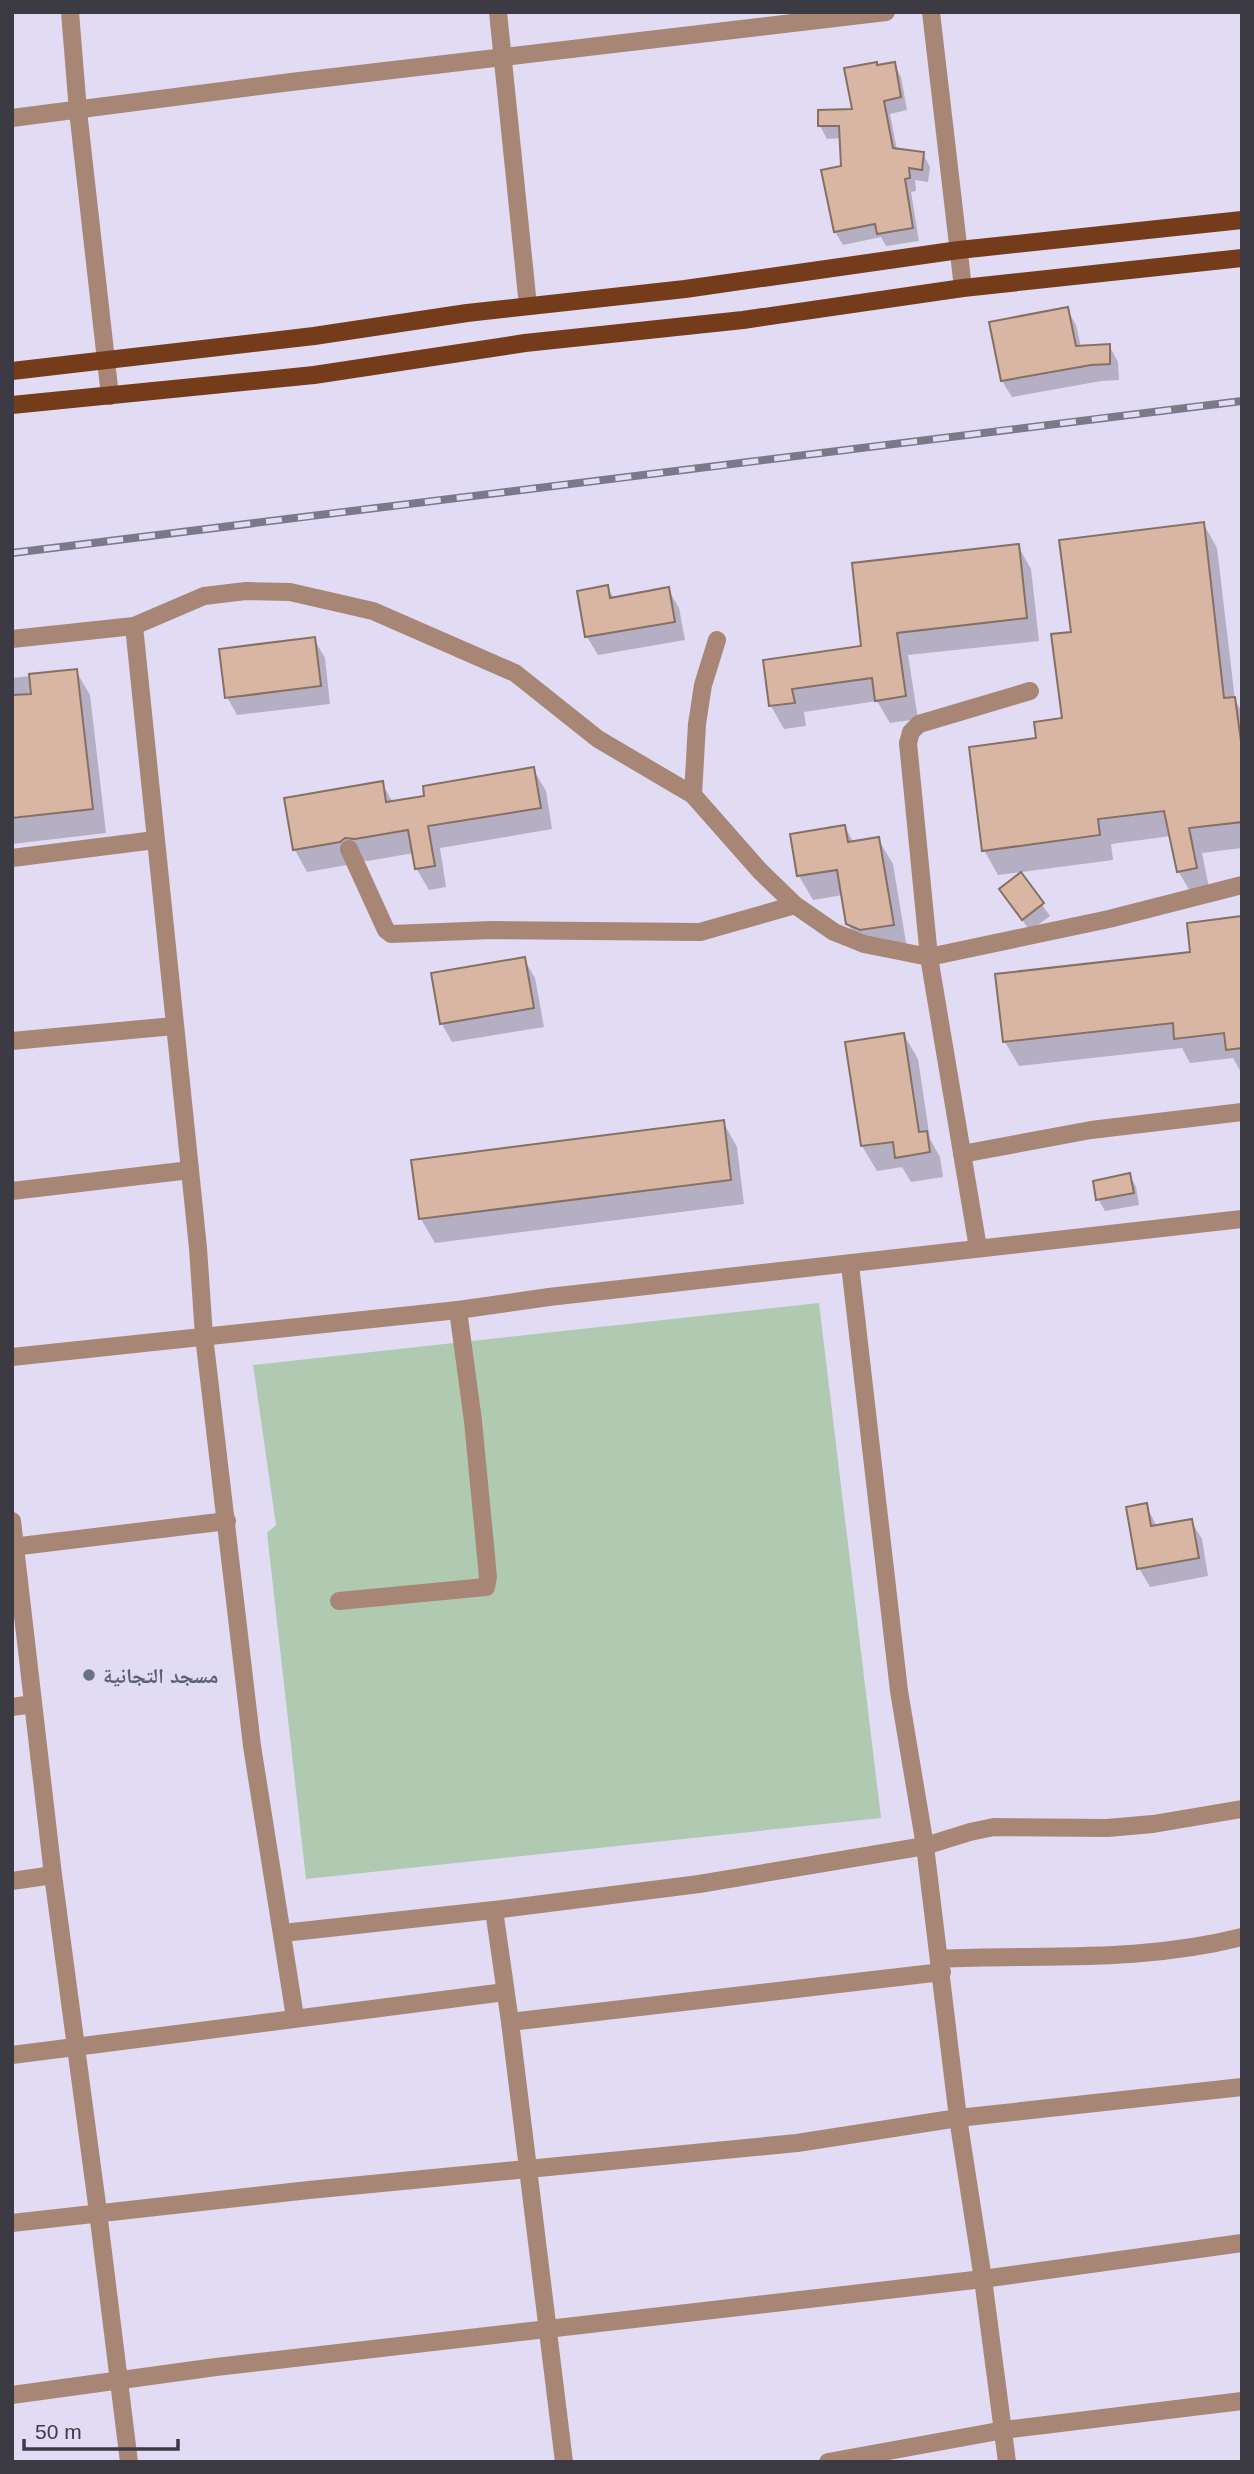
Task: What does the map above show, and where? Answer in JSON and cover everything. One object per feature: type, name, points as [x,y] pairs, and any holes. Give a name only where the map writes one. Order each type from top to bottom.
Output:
[{"type":"main road","points":[[12,370],[105,362],[314,337],[528,306],[685,289],[959,250],[1242,220]]},
{"type":"main road","points":[[12,405],[314,375],[525,343],[743,320],[963,288],[1242,258]]},
{"type":"street","points":[[70,12],[78,111],[110,396]]},
{"type":"street","points":[[498,12],[528,306]]},
{"type":"street","points":[[12,118],[886,12]]},
{"type":"street","points":[[931,12],[963,288]]},
{"type":"street","points":[[12,639],[134,625],[204,596],[246,591],[290,592],[373,611],[515,673],[598,739],[693,795],[760,871],[795,905],[834,932],[864,944],[929,957],[1109,919],[1242,885]]},
{"type":"street","points":[[134,625],[190,1170],[204,1336],[252,1746],[295,2017]]},
{"type":"street","points":[[693,795],[697,724],[703,685],[717,640]]},
{"type":"street","points":[[978,1248],[929,957],[908,743],[911,732],[919,724],[1030,691]]},
{"type":"street","points":[[12,858],[155,841]]},
{"type":"street","points":[[349,849],[386,930],[391,934],[492,930],[701,932],[795,905]]},
{"type":"street","points":[[12,1041],[174,1026]]},
{"type":"street","points":[[962,1154],[1091,1130],[1242,1112]]},
{"type":"street","points":[[12,1191],[190,1170]]},
{"type":"street","points":[[12,1357],[458,1310],[563,1295],[850,1265],[1242,1219]]},
{"type":"street","points":[[850,1265],[899,1691],[925,1846],[958,2118],[1007,2462]]},
{"type":"street","points":[[340,1601],[486,1587],[488,1577],[473,1420],[458,1310]]},
{"type":"street","points":[[12,1521],[53,1875],[99,2212],[129,2462]]},
{"type":"street","points":[[14,1546],[227,1521]]},
{"type":"street","points":[[12,1707],[33,1704]]},
{"type":"street","points":[[283,1933],[699,1884],[925,1846],[995,1827],[1130,1826],[1242,1809]]},
{"type":"street","points":[[12,1881],[53,1875]]},
{"type":"street","points":[[494,1910],[564,2462]]},
{"type":"street","points":[[510,2022],[997,1956],[1070,1958],[1151,1954],[1201,1947],[1242,1937]]},
{"type":"street","points":[[12,2054],[505,1992]]},
{"type":"street","points":[[12,2223],[783,2144],[958,2118],[1242,2087]]},
{"type":"street","points":[[12,2395],[216,2367],[983,2279],[1242,2243]]},
{"type":"street","points":[[828,2462],[1004,2430],[1242,2401]]},
{"type":"green space","points":[[819,1303],[881,1818],[306,1879],[267,1533],[276,1525],[253,1365]]},
{"type":"building","points":[[877,62],[877,65],[895,62],[901,97],[884,101],[893,148],[924,152],[922,170],[909,168],[910,178],[905,179],[913,228],[877,234],[875,224],[834,232],[821,170],[841,166],[839,126],[818,126],[818,110],[852,109],[844,68]]},
{"type":"building","points":[[1068,307],[1076,346],[1110,344],[1110,364],[1001,381],[989,322]]},
{"type":"building","points":[[1204,522],[1224,698],[1235,697],[1242,749],[1242,822],[1189,828],[1197,868],[1177,872],[1164,811],[1098,819],[1100,835],[982,851],[969,747],[1036,738],[1034,722],[1062,718],[1051,634],[1071,632],[1059,540]]},
{"type":"building","points":[[1019,544],[1027,618],[897,633],[906,696],[875,701],[872,678],[792,689],[795,703],[769,706],[763,660],[861,646],[852,563]]},
{"type":"building","points":[[608,585],[610,598],[669,587],[675,622],[585,637],[577,591]]},
{"type":"building","points":[[315,637],[321,686],[225,698],[219,649]]},
{"type":"building","points":[[77,669],[93,809],[12,818],[12,695],[31,694],[29,674]]},
{"type":"building","points":[[534,767],[541,808],[428,826],[435,866],[415,869],[408,830],[355,839],[345,838],[340,842],[293,850],[284,798],[383,781],[386,802],[424,796],[423,786]]},
{"type":"building","points":[[845,825],[848,842],[879,837],[894,925],[860,930],[846,924],[837,870],[797,876],[790,834]]},
{"type":"building","points":[[1021,872],[1044,903],[1022,920],[999,889]]},
{"type":"building","points":[[1242,916],[1242,1048],[1226,1050],[1224,1033],[1174,1039],[1173,1023],[1003,1042],[995,974],[1190,952],[1187,923]]},
{"type":"building","points":[[525,957],[534,1008],[440,1024],[431,973]]},
{"type":"building","points":[[904,1033],[919,1132],[927,1131],[930,1152],[895,1158],[893,1142],[861,1146],[845,1042]]},
{"type":"building","points":[[724,1120],[731,1180],[419,1219],[411,1160]]},
{"type":"building","points":[[1130,1173],[1134,1193],[1096,1200],[1093,1181]]},
{"type":"building","points":[[1147,1503],[1151,1526],[1192,1519],[1199,1558],[1137,1569],[1126,1507]]},
{"type":"railway","points":[[12,553],[1242,401]]},
{"type":"place","name":"مسجد التجانية","points":[[89,1675]]}]
